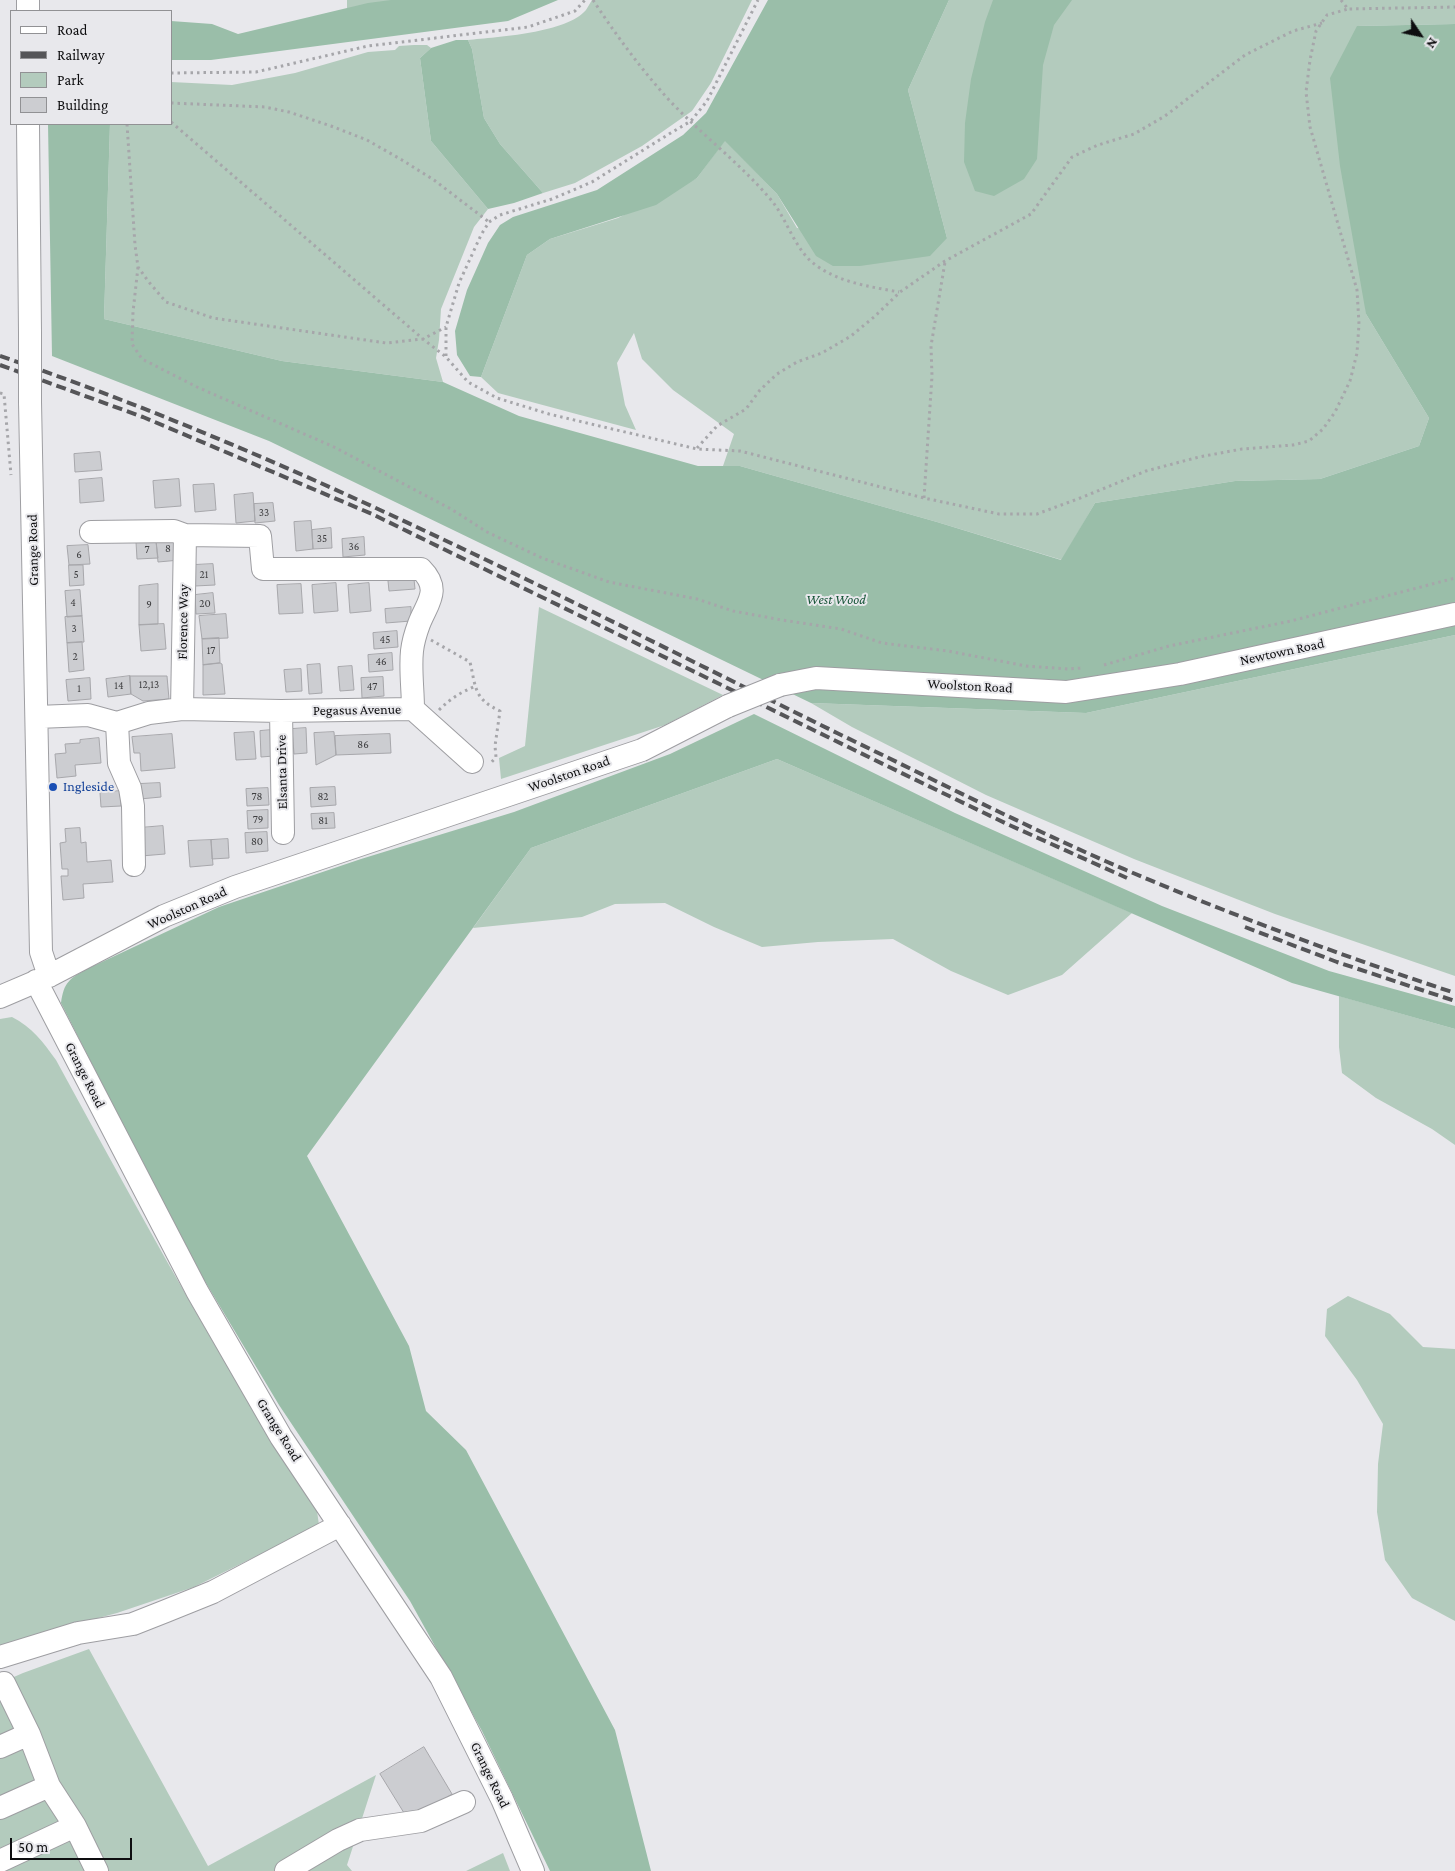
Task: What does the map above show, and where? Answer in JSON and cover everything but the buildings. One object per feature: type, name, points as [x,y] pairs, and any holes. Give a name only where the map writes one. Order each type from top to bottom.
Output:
[{"type":"street","name":"Grange Road","points":[[28,125],[30,402],[42,978],[197,1291],[281,1437],[441,1677],[502,1799],[533,1871]]},
{"type":"street","name":"Pegasus Avenue","points":[[91,532],[174,531],[185,535],[260,536],[263,569],[422,569],[429,577],[432,586],[432,598],[418,625],[412,651],[420,716],[182,709],[149,713],[117,723]]},
{"type":"street","name":"Florence Way","points":[[182,709],[185,535]]},
{"type":"street","name":"Newtown Road","points":[[1103,676],[1180,674],[1455,614]]},
{"type":"street","name":"Woolston Road","points":[[42,978],[164,916],[235,887],[642,750],[728,706],[780,685],[816,678],[1066,692],[1103,676]]},
{"type":"street","name":"Elsanta Drive","points":[[281,711],[283,833]]},
{"type":"street","points":[[37,717],[88,715],[117,723],[118,763],[130,788],[133,806],[134,866]]},
{"type":"street","points":[[420,716],[472,762]]},
{"type":"street","points":[[0,997],[42,978]]},
{"type":"street","points":[[0,1657],[78,1633],[133,1624],[213,1592],[340,1526]]},
{"type":"street","points":[[0,1684],[4,1682],[30,1734],[49,1786],[75,1826],[98,1871]]},
{"type":"street","points":[[0,1747],[30,1734]]},
{"type":"street","points":[[0,1808],[49,1786]]},
{"type":"street","points":[[286,1871],[338,1840],[360,1830],[421,1821],[464,1802]]},
{"type":"street","points":[[0,1860],[75,1826]]},
{"type":"path","points":[[172,73],[256,72],[368,46],[528,27],[575,11],[585,0]]},
{"type":"path","points":[[593,0],[620,41],[642,69],[691,122],[726,153],[773,202],[804,255],[816,266],[851,282],[900,292]]},
{"type":"path","points":[[446,357],[446,327],[459,283],[480,235],[489,222],[500,215],[552,199],[592,182],[691,122],[707,101],[758,0]]},
{"type":"path","points":[[1341,0],[1348,9]]},
{"type":"path","points":[[172,123],[446,357],[468,382],[497,398],[549,414],[697,449],[740,452],[924,498],[999,514],[1037,514],[1146,471],[1207,455],[1242,449],[1293,445],[1308,441],[1323,429],[1335,412],[1350,381],[1357,353],[1359,324],[1357,290],[1310,127],[1306,92],[1316,31],[1327,15],[1348,9],[1455,7]]},
{"type":"path","points":[[697,449],[717,426],[746,409],[760,390],[777,374],[797,362],[822,353],[851,336],[874,318],[900,292],[946,261],[1031,214],[1072,157],[1098,145],[1134,134],[1165,116],[1245,55],[1293,31],[1322,23]]},
{"type":"path","points":[[172,103],[265,107],[289,112],[331,126],[367,140],[402,160],[434,180],[489,222]]},
{"type":"path","points":[[127,125],[138,267],[132,312],[132,344],[142,359],[197,387],[334,447],[451,509],[487,532],[542,558],[609,582],[697,599],[733,610],[840,629],[882,643],[948,651],[1026,666],[1068,669],[1088,668]]},
{"type":"path","points":[[924,498],[932,376],[932,346],[946,261]]},
{"type":"path","points":[[138,267],[166,302],[213,318],[386,343],[423,339],[446,327]]},
{"type":"path","points":[[1103,676],[1170,646],[1291,621],[1455,578]]},
{"type":"path","points":[[415,638],[431,640],[470,662],[480,698],[488,705],[500,711],[495,746],[496,757],[489,764],[472,762]]},
{"type":"path","points":[[420,716],[476,686]]},
{"type":"green space","points":[[347,0],[410,0],[347,15]]},
{"type":"green space","points":[[391,0],[558,0],[508,21],[211,60],[172,60],[172,21],[212,24],[238,34],[368,3]]},
{"type":"green space","points":[[592,0],[752,0],[711,83],[692,111],[642,146],[575,183],[543,193],[500,144],[484,118],[472,49],[468,40],[531,32],[564,24],[577,18],[586,10]]},
{"type":"green space","points":[[768,0],[949,0],[908,90],[947,238],[930,256],[860,266],[833,266],[816,256],[777,194],[725,141],[697,178],[656,205],[550,239],[527,255],[481,377],[470,376],[457,355],[455,331],[467,290],[488,243],[500,225],[513,217],[597,190],[683,135],[706,113]]},
{"type":"green space","points":[[949,0],[1455,0],[1455,24],[1357,26],[1366,314],[1429,418],[1419,446],[1320,479],[1235,481],[1095,503],[1062,560],[740,466],[723,466],[734,434],[673,390],[642,359],[634,333],[617,363],[625,405],[636,430],[498,393],[481,377],[527,255],[550,239],[618,218],[697,178],[725,140],[777,194],[797,228],[947,238],[908,90]]},
{"type":"green space","points":[[993,0],[1072,0],[1054,25],[1043,65],[1037,159],[1024,179],[994,196],[975,191],[964,162],[965,123],[971,79],[985,22]]},
{"type":"green space","name":"West Wood","points":[[1455,24],[1455,635],[1086,713],[811,703],[269,441],[52,356],[48,125],[110,125],[104,319],[282,361],[443,382],[519,416],[698,466],[740,466],[937,522],[1061,560],[1095,503],[1235,481],[1320,479],[1419,446],[1429,418],[1366,314],[1340,166],[1330,78],[1357,26]]},
{"type":"green space","points":[[456,40],[468,40],[472,49],[484,118],[500,144],[543,193],[514,203],[488,209],[431,141],[420,58],[431,48]]},
{"type":"green space","points":[[427,45],[431,48],[420,58],[431,141],[488,209],[474,227],[441,309],[436,358],[443,382],[282,361],[104,319],[110,125],[172,125],[172,82],[232,85],[295,73],[368,52],[395,50],[399,46]]},
{"type":"green space","points":[[539,607],[723,695],[665,725],[501,779],[499,758],[525,746]]},
{"type":"green space","points":[[1455,635],[1455,976],[1275,914],[1134,859],[986,795],[852,727],[811,703],[1086,713]]},
{"type":"green space","points":[[754,714],[955,813],[1162,906],[1329,971],[1455,1006],[1455,1029],[1292,983],[777,759],[531,848],[307,1156],[409,1346],[426,1411],[466,1450],[615,1730],[651,1871],[550,1871],[482,1731],[410,1601],[279,1405],[185,1248],[61,1003],[62,996],[68,982],[81,972],[219,907],[361,859],[514,812],[670,754]]},
{"type":"green space","points":[[777,759],[1132,913],[1062,975],[1008,995],[951,971],[893,939],[818,942],[762,947],[714,927],[665,903],[615,904],[582,917],[473,928],[531,848]]},
{"type":"green space","points":[[1339,996],[1455,1029],[1455,1145],[1432,1129],[1376,1098],[1342,1073],[1339,1047]]},
{"type":"green space","points":[[12,1017],[31,1030],[56,1060],[150,1231],[215,1344],[317,1511],[319,1525],[194,1587],[117,1613],[0,1646],[0,1019]]},
{"type":"green space","points":[[1348,1296],[1390,1314],[1423,1347],[1455,1349],[1455,1621],[1412,1598],[1385,1560],[1377,1512],[1378,1464],[1383,1424],[1357,1380],[1325,1336],[1327,1309]]},
{"type":"green space","points":[[89,1649],[208,1866],[376,1775],[347,1865],[352,1871],[0,1871],[0,1683]]},
{"type":"green space","points":[[503,1853],[510,1871],[466,1871]]},
{"type":"railway","points":[[0,356],[108,395],[215,437],[320,483],[528,580],[837,733],[1089,854],[1289,935],[1455,993]]},
{"type":"railway","points":[[0,365],[143,417],[372,514],[1007,824],[1127,878]]},
{"type":"railway","points":[[1245,927],[1337,962],[1455,1001]]},
{"type":"place","name":"Ingleside","points":[[53,787]]}]
